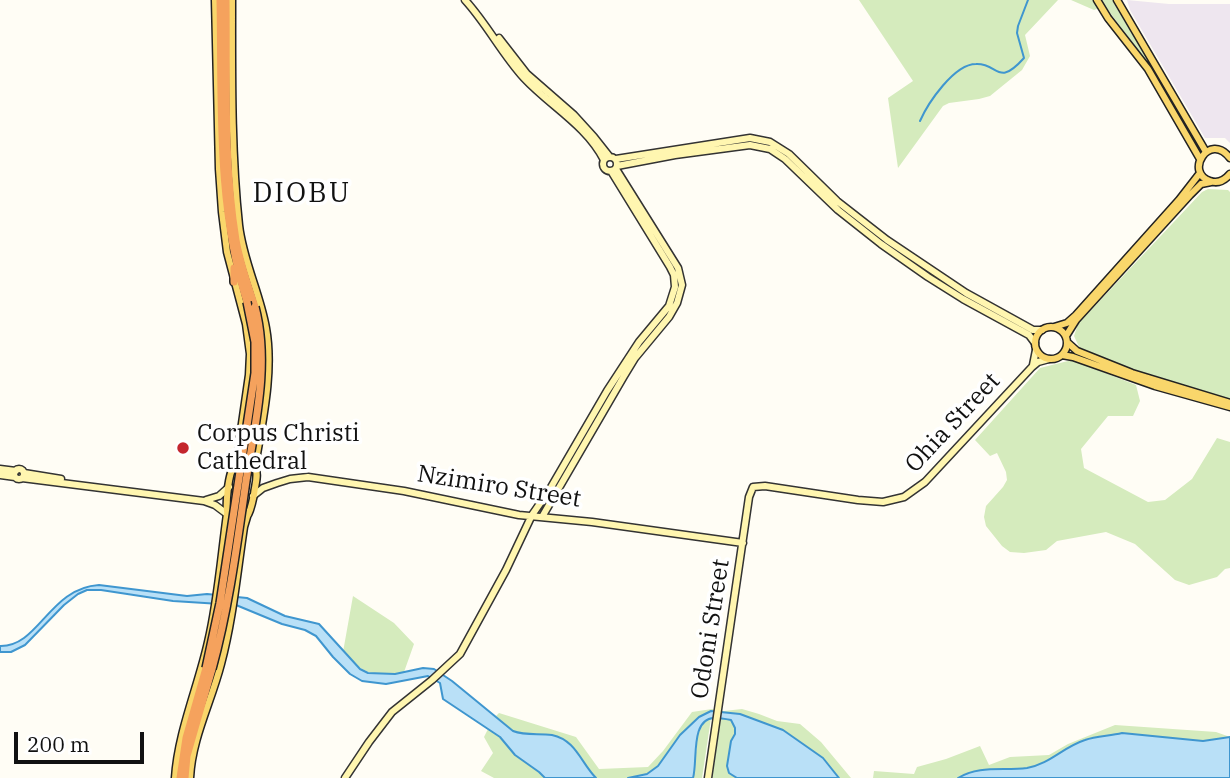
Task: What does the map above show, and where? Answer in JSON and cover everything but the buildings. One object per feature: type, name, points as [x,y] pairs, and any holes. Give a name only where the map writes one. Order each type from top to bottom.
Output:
[{"type":"highway","points":[[209,669],[254,386],[255,342],[234,253],[224,179],[220,0]]},
{"type":"highway","points":[[183,778],[191,732],[223,627],[231,587],[260,388],[262,347],[255,307],[244,276],[236,238],[229,161],[226,0]]},
{"type":"highway","points":[[236,238],[250,276]]},
{"type":"highway","points":[[234,253],[234,282]]},
{"type":"main road","points":[[215,0],[220,190],[225,238],[246,324],[250,354],[236,465]]},
{"type":"main road","points":[[191,732],[220,669],[232,611],[244,527],[250,512],[257,475],[255,466],[267,380],[266,327],[239,229],[234,166],[232,0]]},
{"type":"main road","points":[[1097,0],[1148,69],[1200,159]]},
{"type":"main road","points":[[1117,1],[1206,152]]},
{"type":"main road","points":[[1223,151],[1230,145]]},
{"type":"main road","points":[[1211,182],[1200,173],[1200,159],[1213,149],[1223,151],[1230,158]]},
{"type":"main road","points":[[1200,173],[1076,315],[1067,323],[1042,330],[1037,336],[1036,346],[1042,357],[1056,359],[1062,355],[1066,349],[1066,339],[1076,320],[1201,184],[1223,180],[1230,174]]},
{"type":"main road","points":[[1054,327],[1060,330],[1077,351],[1132,373],[1230,405]]},
{"type":"main road","points":[[1062,355],[1154,386],[1230,405]]},
{"type":"main road","points":[[247,517],[236,521],[228,514],[226,507],[229,487],[232,469],[236,465],[246,461],[255,466]]},
{"type":"main road","points":[[191,732],[219,587],[228,514]]},
{"type":"street","points":[[345,778],[392,712],[460,654],[506,570],[532,515],[626,360],[669,306],[674,293],[675,281],[670,267],[612,164],[575,124],[536,90],[516,68],[465,0]]},
{"type":"street","points":[[470,0],[527,74],[594,136],[678,268],[681,278],[682,289],[674,309],[635,358],[542,517]]},
{"type":"street","points":[[612,164],[750,145],[770,149],[785,159],[838,210],[881,244],[1029,335],[1036,346],[1032,367]]},
{"type":"street","points":[[964,296],[1033,331],[1042,330]]},
{"type":"street","name":"Ohia Street","points":[[753,487],[765,486],[869,501],[892,501],[904,497],[925,482],[1032,367],[1049,359]]},
{"type":"street","points":[[0,472],[204,501],[228,514]]},
{"type":"street","points":[[257,475],[262,481],[277,482]]},
{"type":"street","name":"Nzimiro Street","points":[[253,496],[277,482],[308,477],[404,491],[519,515],[743,543]]},
{"type":"street","points":[[204,501],[219,496],[229,487]]},
{"type":"street","name":"Odoni Street","points":[[708,778],[749,497],[753,487]]},
{"type":"street","points":[[550,501],[554,518]]},
{"type":"shaded area","points":[[1127,0],[1169,4],[1230,4],[1230,143],[1225,138],[1205,138],[1130,10]]},
{"type":"green space","points":[[859,0],[1058,0],[1025,35],[1030,56],[1022,70],[990,96],[943,106],[898,168],[888,98],[913,81]]},
{"type":"green space","points":[[1071,0],[1118,0],[1113,2],[1202,150],[1199,152],[1153,70],[1105,6],[1094,10]]},
{"type":"green space","points":[[1208,189],[1230,192],[1230,402],[1184,389],[1095,357],[1080,349],[1074,336],[1078,324],[1202,192]]},
{"type":"green space","points":[[1072,360],[1136,385],[1140,401],[1133,416],[1108,416],[1081,449],[1084,468],[1148,502],[1165,500],[1192,479],[1217,438],[1230,442],[1230,568],[1217,577],[1189,585],[1175,580],[1135,544],[1106,532],[1057,541],[1046,550],[1024,553],[1010,552],[986,526],[986,506],[1003,487],[1007,480],[1006,472],[997,453],[990,456],[975,440],[1040,368]]},
{"type":"green space","points":[[353,596],[394,623],[414,644],[404,672],[386,675],[370,672],[356,665],[343,652]]},
{"type":"green space","points":[[742,709],[777,721],[800,724],[821,742],[851,778],[839,778],[823,758],[783,730],[704,714],[673,778],[568,778],[526,746],[496,716],[499,713],[576,737],[599,769],[648,767],[692,712]]},
{"type":"green space","points":[[711,718],[702,778],[686,778],[697,750],[700,726]]},
{"type":"green space","points":[[721,718],[731,720],[821,778],[712,778]]},
{"type":"green space","points":[[1115,725],[1216,732],[1230,737],[970,778],[873,778],[874,771],[914,774],[917,767],[980,746],[989,765],[1010,757],[1049,755],[1068,744]]},
{"type":"green space","points":[[488,729],[500,737],[515,755],[548,778],[494,778],[481,771],[493,753],[484,737]]},
{"type":"water","points":[[99,585],[187,596],[207,594],[247,598],[285,616],[319,624],[360,669],[368,673],[395,674],[423,668],[434,669],[513,731],[552,735],[567,742],[596,778],[545,778],[515,755],[500,737],[443,699],[440,683],[428,676],[386,684],[362,681],[350,674],[316,636],[236,605],[173,601],[87,590],[64,605],[25,645],[11,652],[0,652],[0,646],[13,644],[25,637],[68,596]]},
{"type":"water","points":[[711,711],[740,714],[783,730],[823,758],[839,778],[737,778],[729,773],[727,766],[735,728],[731,720],[714,718],[706,720],[698,733],[693,778],[628,778],[647,774],[658,766],[680,735],[699,717]]},
{"type":"water","points":[[1122,733],[1203,741],[1230,737],[1230,778],[958,778],[974,771],[1035,766],[1085,740]]},
{"type":"waterway","points":[[920,121],[935,95],[959,70],[976,64],[1003,73],[1024,58],[1017,33],[1028,0]]},
{"type":"place","name":"Corpus Christi Cathedral","points":[[183,448]]},
{"type":"district","name":"DIOBU","points":[[302,194]]}]
